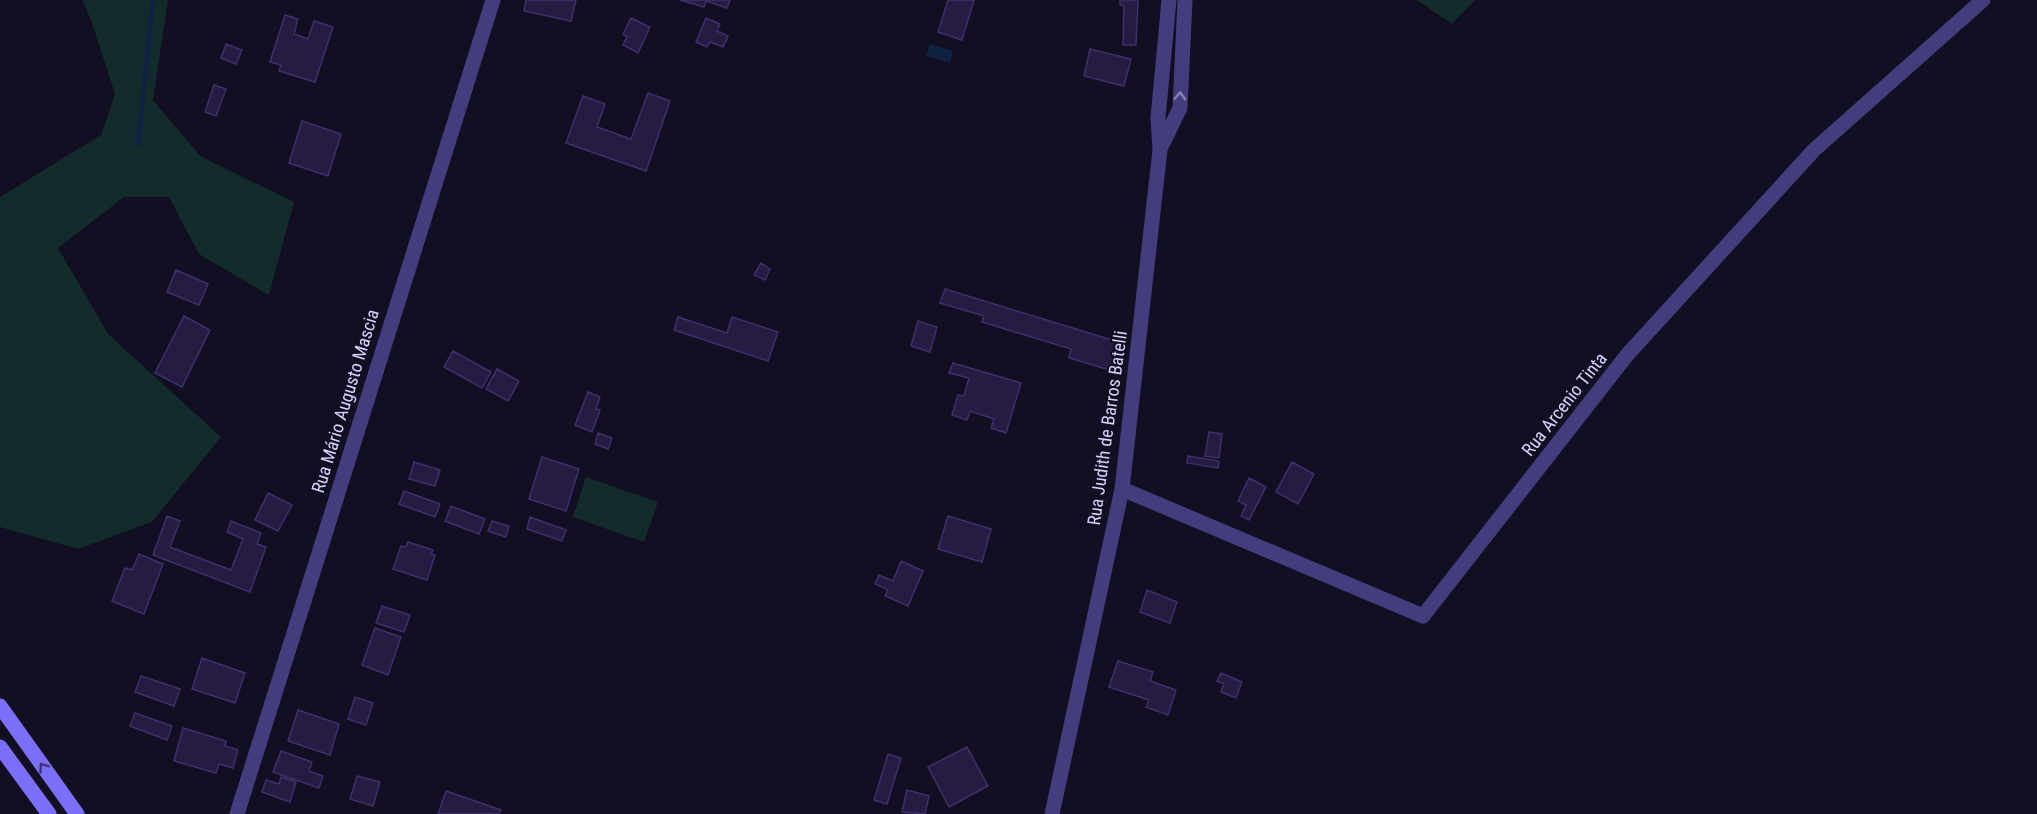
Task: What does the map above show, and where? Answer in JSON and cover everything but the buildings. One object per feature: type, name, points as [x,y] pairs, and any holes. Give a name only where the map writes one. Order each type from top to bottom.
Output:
[{"type":"main road","points":[[0,706],[77,814]]},
{"type":"main road","points":[[0,747],[49,814]]},
{"type":"street","name":"Rua Mário Augusto Mascia","points":[[237,814],[493,0]]},
{"type":"street","name":"Rua Judith de Barros Batelli","points":[[1052,814],[1122,489],[1160,150],[1158,118],[1169,0]]},
{"type":"street","name":"Rua Judith de Barros Batelli","points":[[1160,150],[1180,108],[1185,0]]},
{"type":"street","name":"Rua Arcenio Tinta","points":[[1122,489],[1423,616],[1635,347],[1814,150],[1983,0]]},
{"type":"green space","points":[[82,0],[168,0],[153,100],[200,156],[294,202],[269,295],[199,254],[169,197],[124,197],[58,248],[108,334],[221,437],[152,522],[78,549],[0,527],[0,197],[101,135],[115,94],[91,20]]},
{"type":"green space","points":[[1417,0],[1475,0],[1452,24]]},
{"type":"green space","points":[[586,477],[658,502],[644,542],[573,517]]},
{"type":"water","points":[[930,44],[953,51],[950,63],[926,56]]},
{"type":"waterway","points":[[138,145],[153,0]]}]
